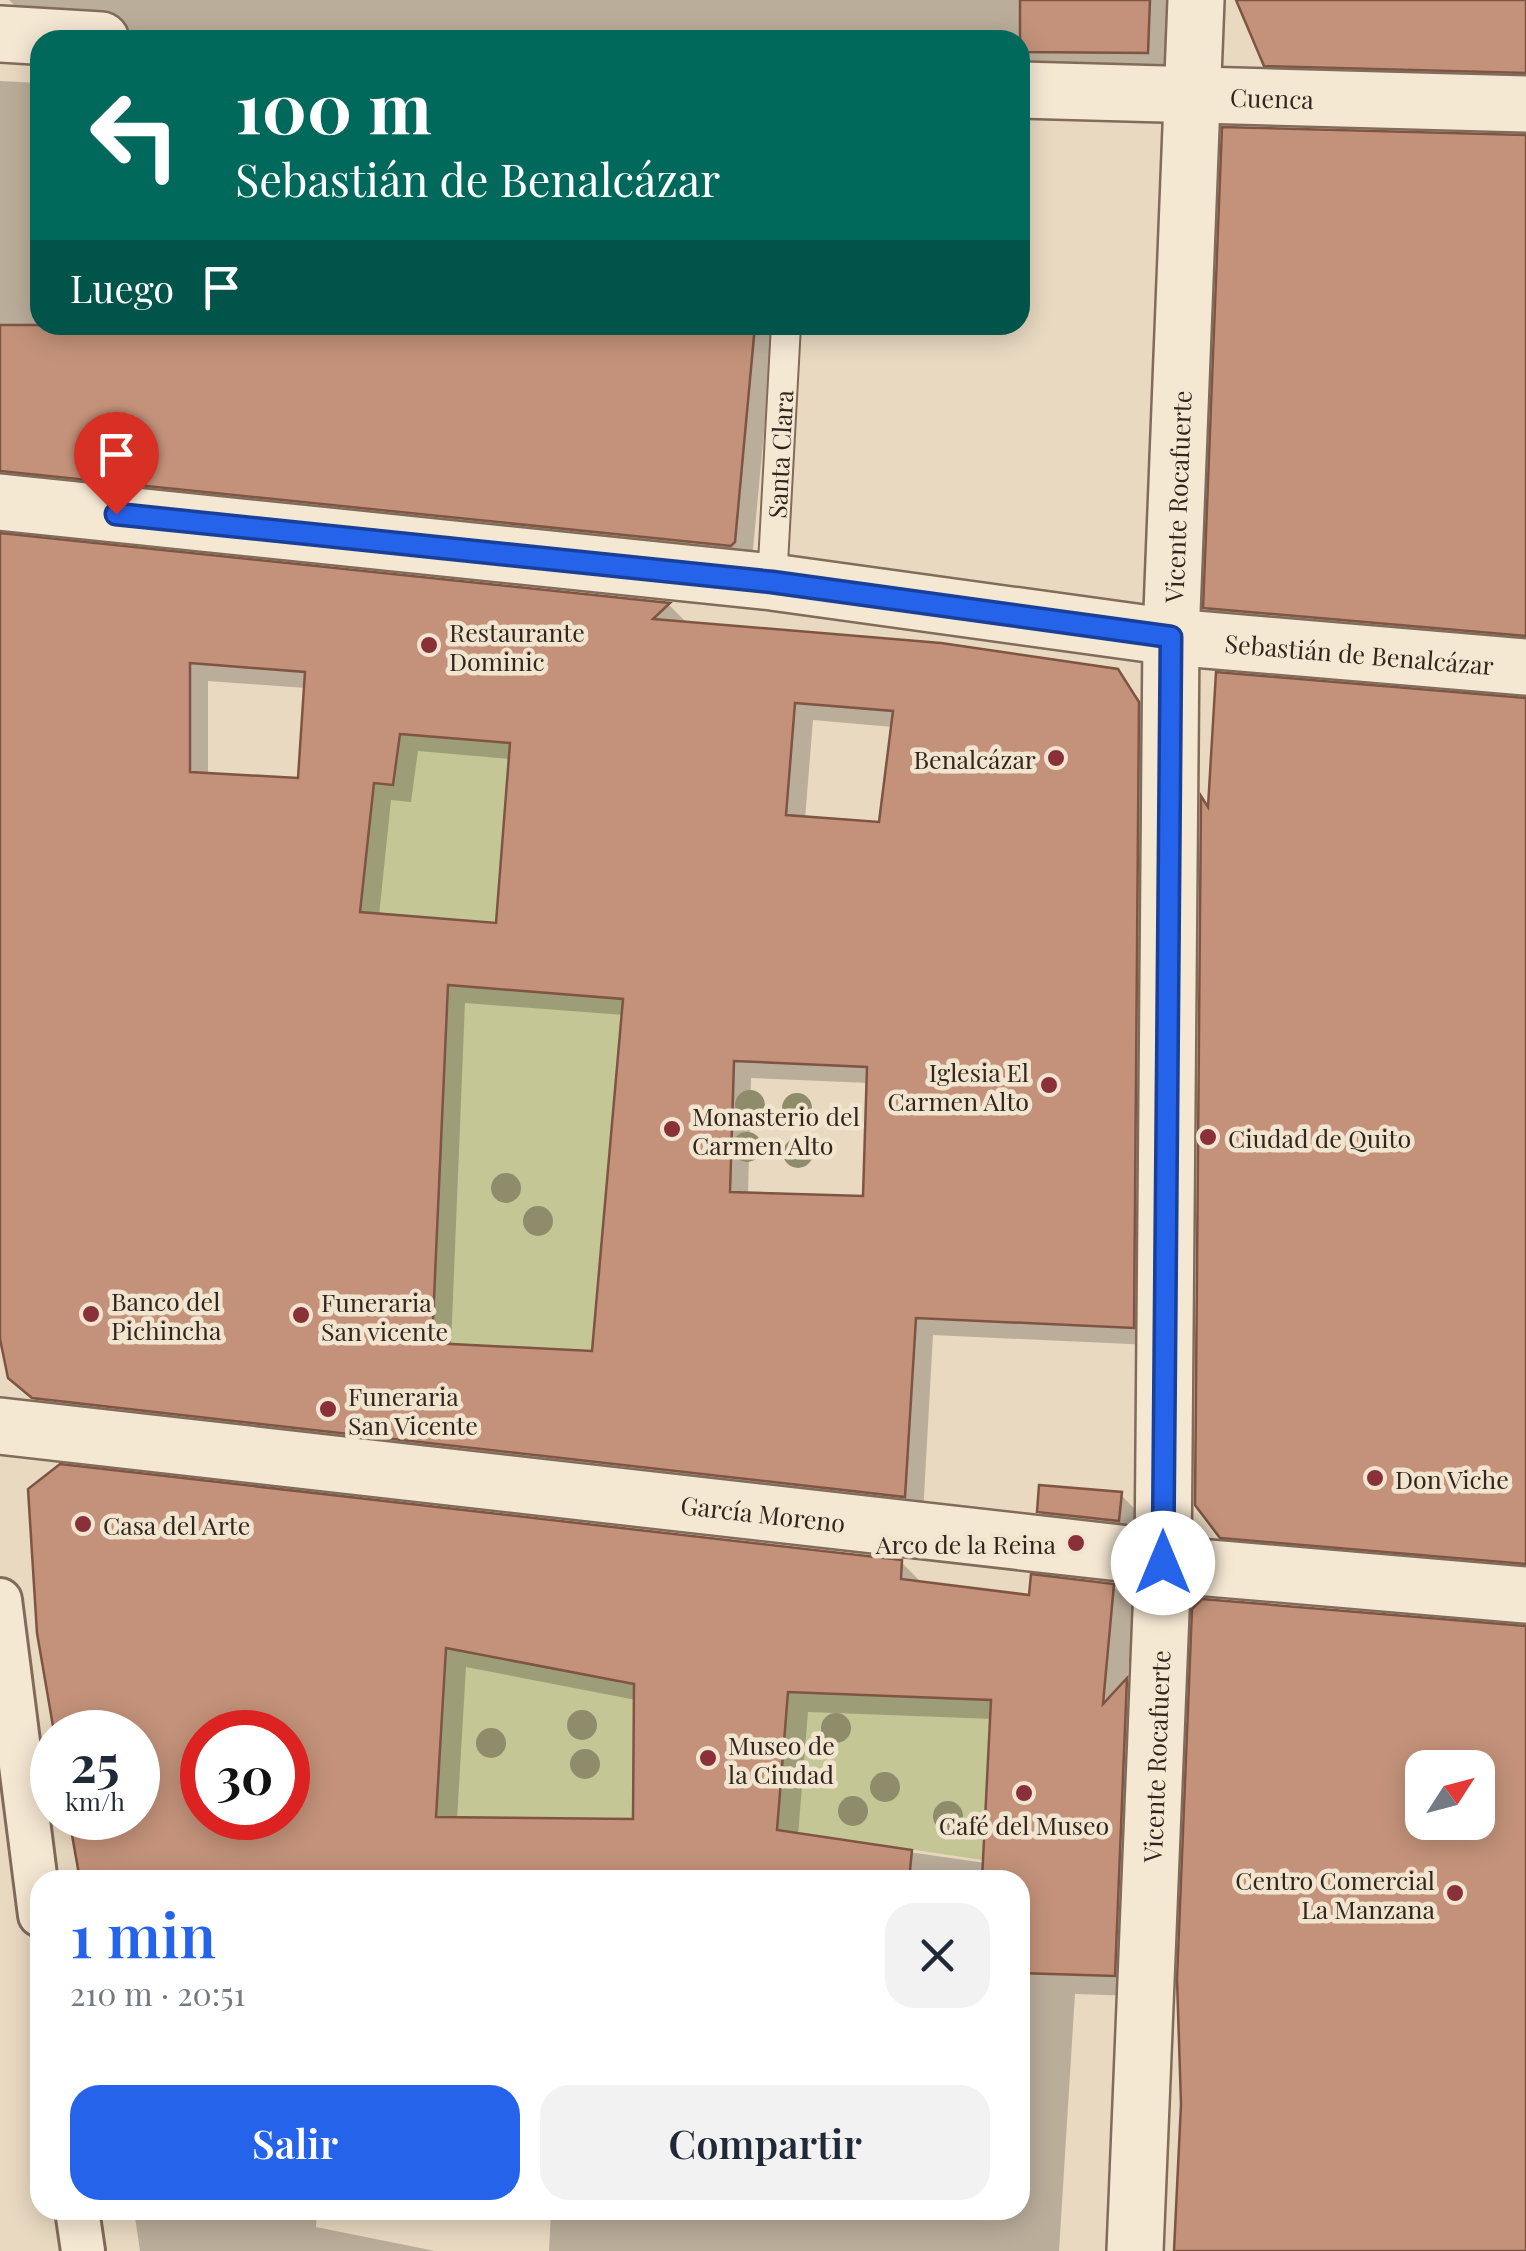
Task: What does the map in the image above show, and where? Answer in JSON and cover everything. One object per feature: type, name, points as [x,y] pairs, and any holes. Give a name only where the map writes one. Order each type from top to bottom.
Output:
[{"type":"street","name":"Vicente Rocafuerte","points":[[1135,2251],[1163,1563],[1171,637],[1196,0]]},
{"type":"street","points":[[0,34],[30,36]]},
{"type":"street","name":"Cuenca","points":[[1030,90],[1526,104]]},
{"type":"street","name":"Sebastián de Benalcázar","points":[[0,502],[772,582],[1171,637],[1526,666]]},
{"type":"street","name":"García Moreno","points":[[0,1426],[1120,1553],[1163,1563],[1526,1595]]},
{"type":"street","points":[[0,1600],[34,1870]]},
{"type":"street","points":[[79,2220],[83,2251]]},
{"type":"lane","name":"Santa Clara","points":[[772,582],[785,335]]},
{"type":"green space","points":[[400,734],[510,743],[496,923],[431,918],[427,960],[356,955],[374,783],[393,785]]},
{"type":"green space","points":[[448,985],[623,999],[592,1351],[432,1343]]},
{"type":"green space","points":[[446,1648],[634,1684],[633,1819],[436,1817]]},
{"type":"green space","points":[[788,1692],[991,1700],[983,1860],[777,1830]]},
{"type":"building","points":[[1020,0],[1150,0],[1148,53],[1030,52],[1030,30],[1020,30]]},
{"type":"building","points":[[1236,0],[1526,0],[1526,73],[1264,66]]},
{"type":"building","points":[[1222,127],[1526,135],[1526,636],[1203,608]]},
{"type":"building","points":[[0,325],[30,325],[30,335],[754,335],[735,542],[731,546],[0,471]]},
{"type":"building","points":[[0,533],[670,603],[653,619],[941,643],[1118,669],[1139,702],[1134,1328],[916,1318],[905,1497],[32,1398],[8,1378],[0,1339]],"holes":[[[190,663],[305,672],[298,778],[190,772]],[[795,703],[893,711],[879,822],[786,815]],[[400,734],[510,743],[496,923],[360,912],[374,783],[393,785]],[[448,985],[623,999],[592,1351],[432,1343]],[[734,1061],[867,1067],[863,1196],[730,1192]]]},
{"type":"building","points":[[1216,672],[1526,698],[1526,1564],[1220,1538],[1195,1505],[1201,796],[1208,807]]},
{"type":"building","name":"Museo de la Ciudad","points":[[60,1464],[902,1560],[901,1579],[1029,1595],[1031,1574],[1114,1584],[1103,1704],[1127,1678],[1115,1976],[1030,1973],[1030,1870],[982,1870],[991,1700],[788,1692],[777,1830],[912,1850],[910,1870],[78,1870],[73,1840],[160,1840],[160,1710],[50,1710],[37,1633],[28,1489]],"holes":[[[446,1648],[634,1684],[633,1819],[436,1817]]]},
{"type":"building","points":[[1039,1485],[1122,1492],[1119,1521],[1037,1512]]},
{"type":"building","points":[[1202,1599],[1526,1626],[1526,2251],[1174,2251],[1181,2104],[1177,1979],[1192,1609]]},
{"type":"place","name":"Restaurante Dominic","points":[[429,645]]},
{"type":"place","name":"Benalcázar","points":[[1056,758]]},
{"type":"place","name":"Iglesia El Carmen Alto","points":[[1049,1085]]},
{"type":"place","name":"Monasterio del Carmen Alto","points":[[672,1129]]},
{"type":"place","name":"Ciudad de Quito","points":[[1208,1137]]},
{"type":"place","name":"Banco del Pichincha","points":[[91,1314]]},
{"type":"place","name":"Funeraria San vicente","points":[[301,1315]]},
{"type":"place","name":"Funeraria San Vicente","points":[[328,1409]]},
{"type":"place","name":"Don Viche","points":[[1375,1478]]},
{"type":"place","name":"Casa del Arte","points":[[83,1524]]},
{"type":"place","name":"Arco de la Reina","points":[[1076,1543]]},
{"type":"place","name":"Museo de la Ciudad","points":[[708,1758]]},
{"type":"place","name":"Café del Museo","points":[[1024,1793]]},
{"type":"place","name":"Centro Comercial La Manzana","points":[[1455,1893]]},
{"type":"route","points":[[116,514],[772,582],[1171,637],[1163,1563]]}]
